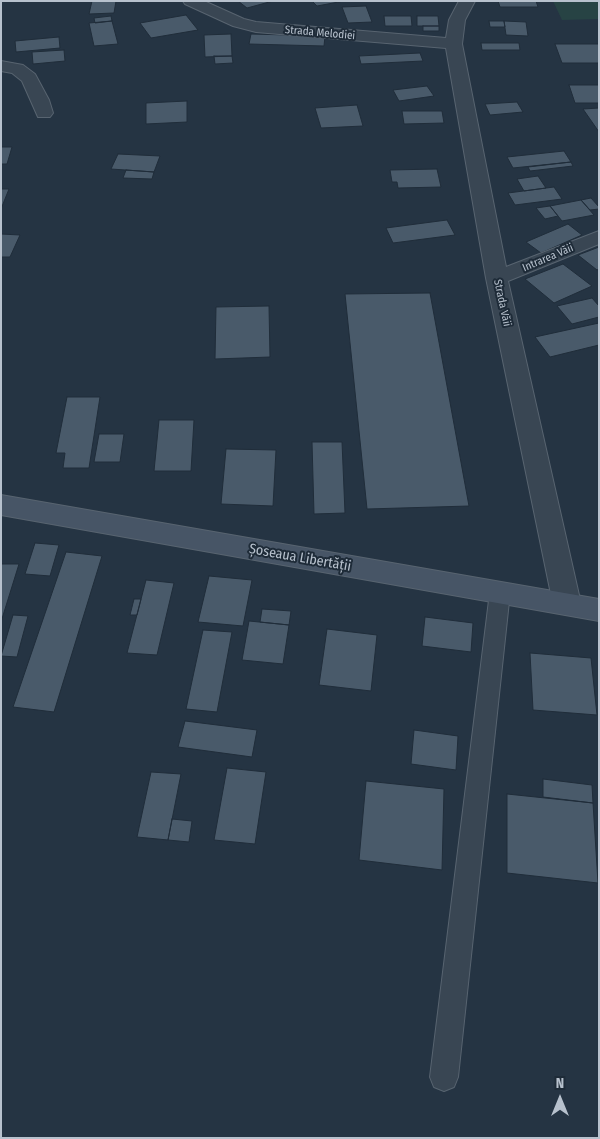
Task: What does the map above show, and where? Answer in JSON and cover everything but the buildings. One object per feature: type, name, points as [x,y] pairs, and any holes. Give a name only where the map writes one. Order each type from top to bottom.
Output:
[{"type":"main road","name":"Șoseaua Libertății","points":[[1,505],[599,610]]},
{"type":"street","name":"Strada Melodiei","points":[[191,1],[239,22],[256,27],[454,44]]},
{"type":"street","name":"Strada Văii","points":[[467,1],[458,20],[454,44],[497,278],[567,604]]},
{"type":"street","points":[[1,66],[17,69],[29,78],[44,113]]},
{"type":"street","name":"Intrarea Văii","points":[[497,278],[599,237]]},
{"type":"lane","points":[[444,1077],[500,592]]},
{"type":"green space","points":[[553,1],[599,1],[599,19],[562,20]]}]
